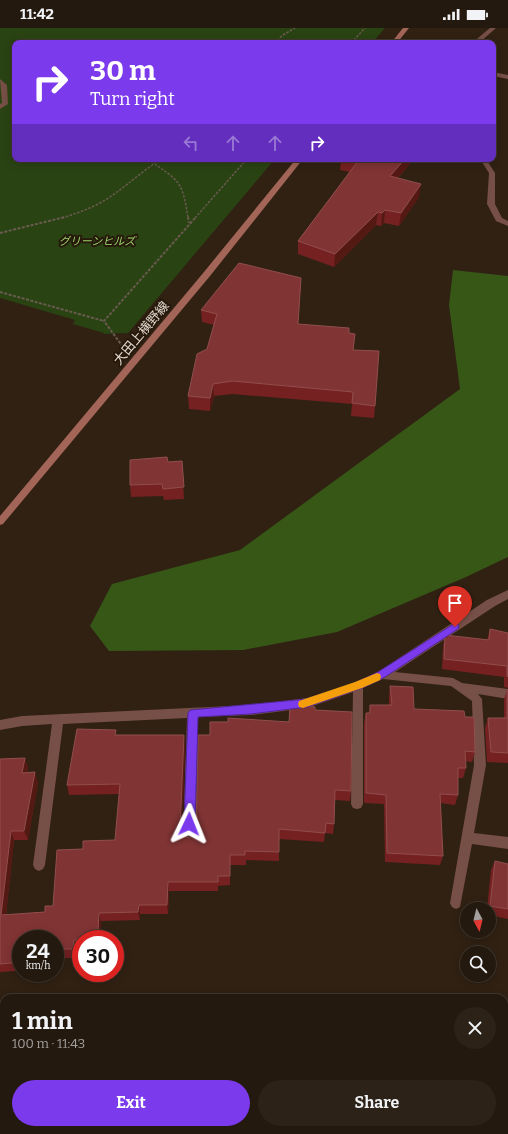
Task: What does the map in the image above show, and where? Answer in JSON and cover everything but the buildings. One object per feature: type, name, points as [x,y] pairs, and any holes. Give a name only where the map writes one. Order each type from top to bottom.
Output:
[{"type":"main road","points":[[396,40],[406,28]]},
{"type":"main road","name":"大田上横野線","points":[[0,522],[202,280],[298,162]]},
{"type":"street","points":[[479,40],[494,28]]},
{"type":"street","points":[[496,75],[508,77]]},
{"type":"street","points":[[0,81],[4,85],[6,104],[0,107]]},
{"type":"street","points":[[485,162],[492,173],[491,204],[499,218],[508,224]]},
{"type":"street","points":[[0,725],[22,721],[251,710],[307,703],[358,686],[382,675],[491,603],[508,594]]},
{"type":"street","points":[[382,675],[453,682],[477,699],[480,765],[456,903]]},
{"type":"street","points":[[357,804],[358,686]]},
{"type":"street","points":[[461,687],[508,694]]},
{"type":"street","points":[[189,840],[193,713]]},
{"type":"street","points":[[38,865],[58,720]]},
{"type":"street","points":[[467,838],[508,843]]},
{"type":"path","points":[[277,40],[283,34],[296,28]]},
{"type":"path","points":[[354,40],[365,28]]},
{"type":"path","points":[[152,162],[172,175],[178,182],[186,204],[189,224]]},
{"type":"path","points":[[104,321],[244,162]]},
{"type":"path","points":[[0,233],[63,218],[100,204],[124,188],[136,176],[154,164]]},
{"type":"path","points":[[0,292],[104,321],[123,347]]},
{"type":"green space","name":"グリーンヒルズ","points":[[0,28],[385,28],[375,40],[12,40],[12,162],[272,162],[128,333],[103,334],[104,333],[73,324],[75,320],[0,298]]},
{"type":"green space","points":[[453,270],[508,276],[508,557],[466,577],[337,632],[243,650],[109,651],[90,626],[112,584],[240,550],[460,389],[449,305]]},
{"type":"slow traffic","points":[[303,704],[358,686],[377,677]]},
{"type":"route","points":[[189,824],[193,713],[251,710],[307,703],[358,686],[382,675],[455,627]]}]
